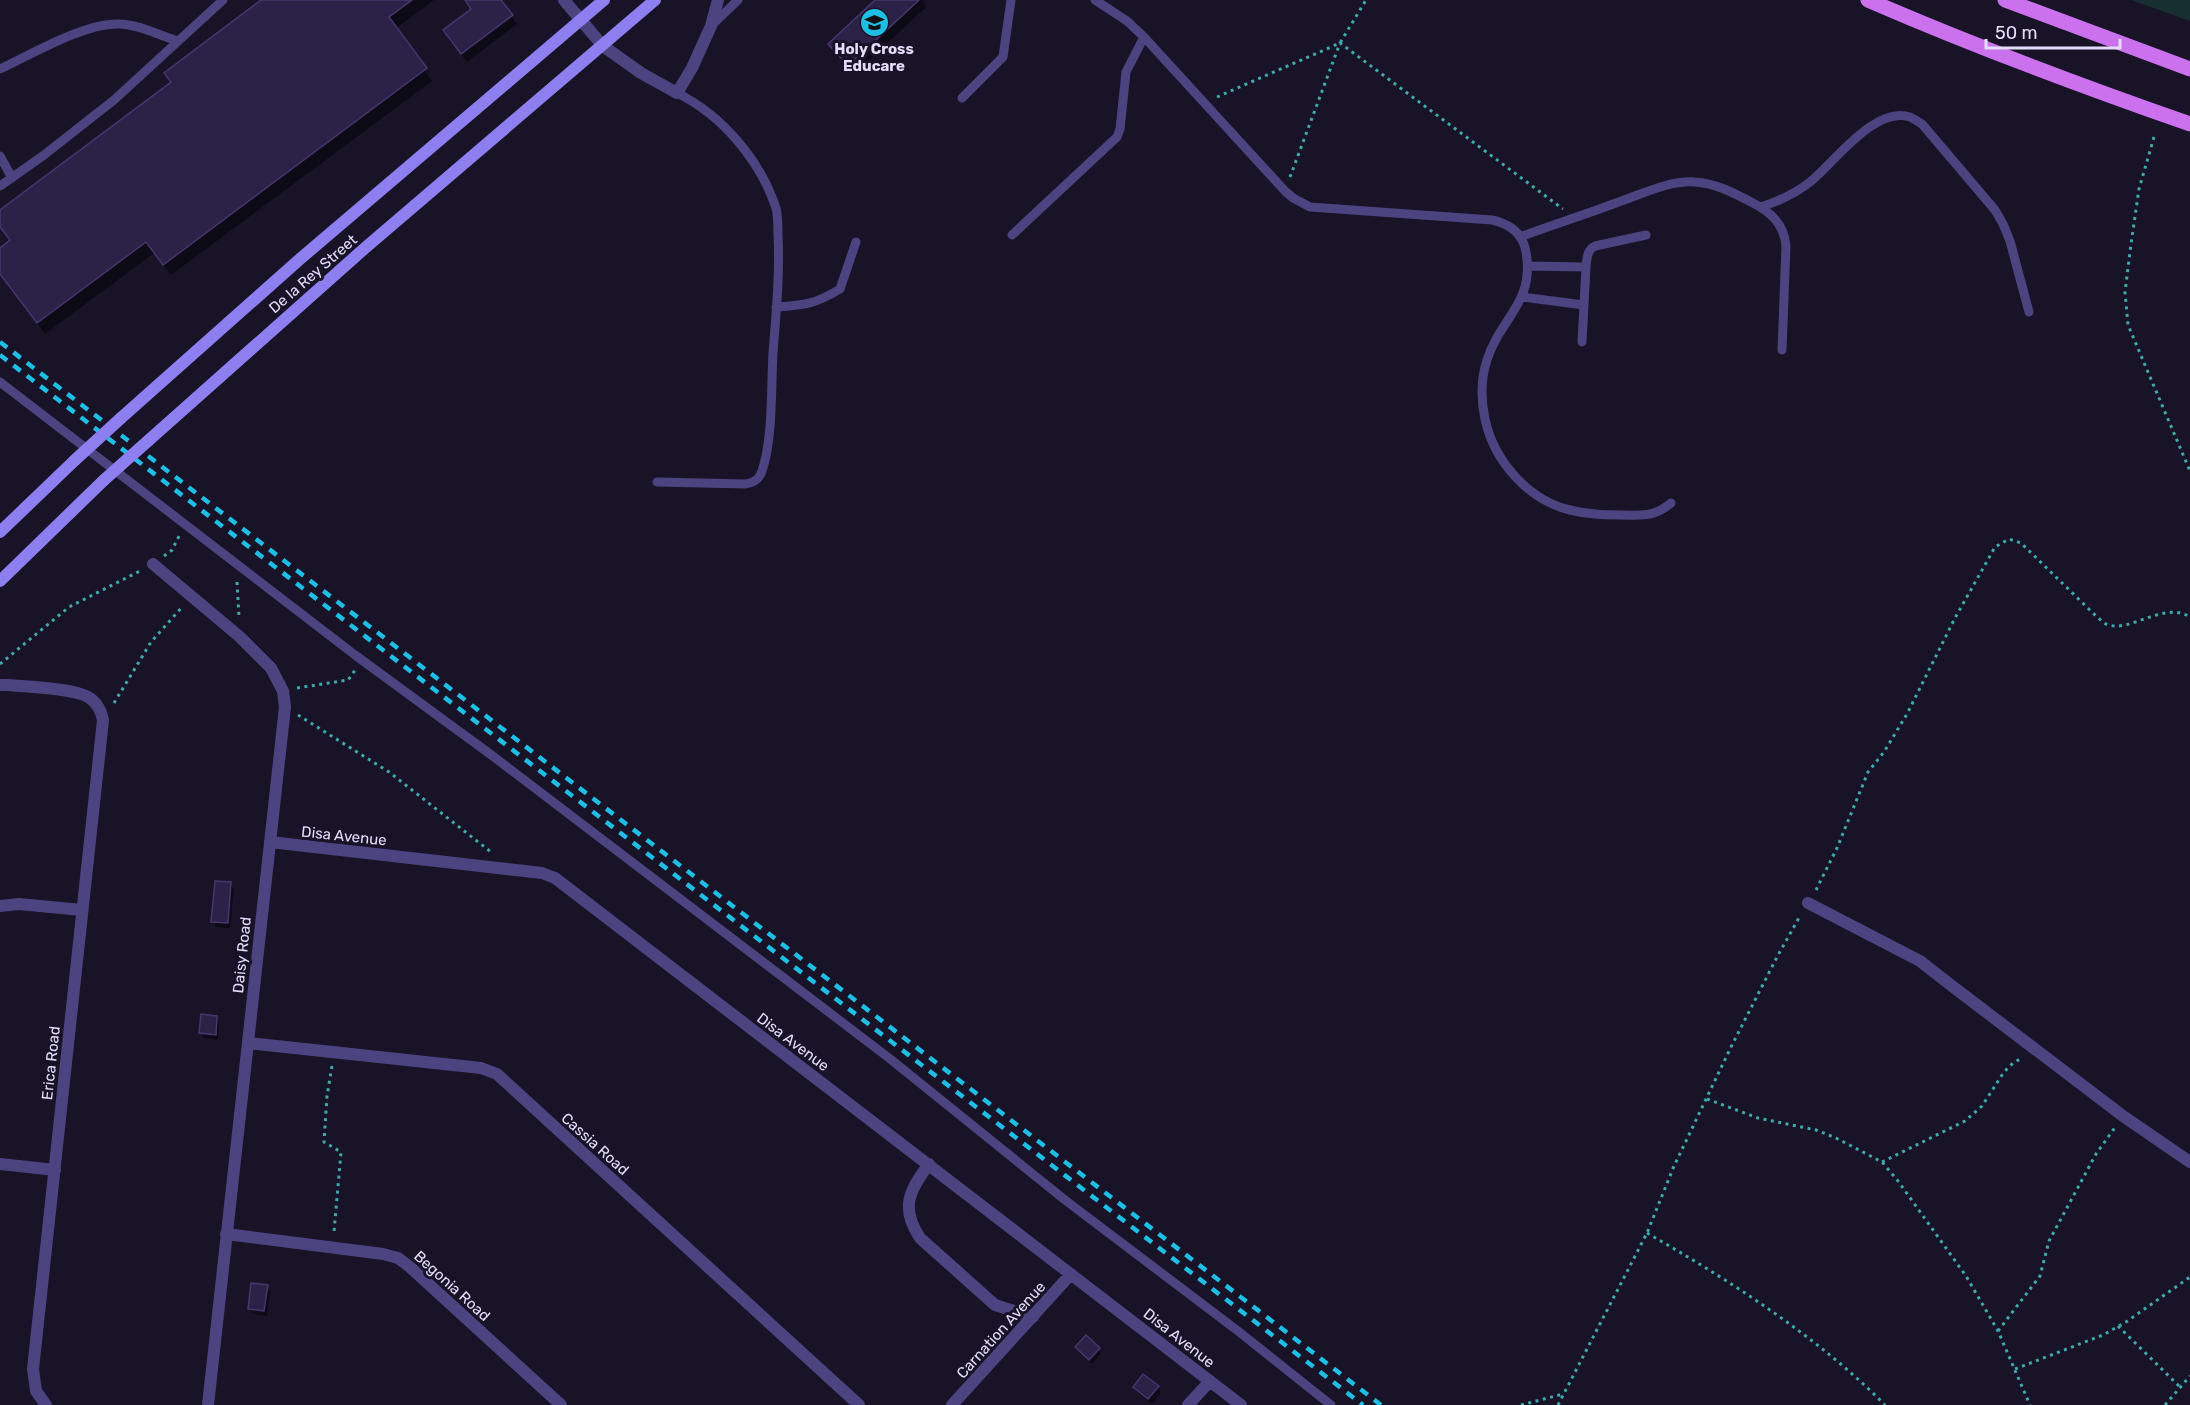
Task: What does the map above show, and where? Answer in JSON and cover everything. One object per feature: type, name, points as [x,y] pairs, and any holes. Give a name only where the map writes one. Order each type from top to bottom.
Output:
[{"type":"main road","name":"De la Rey Street","points":[[0,532],[121,418],[300,259],[604,0]]},
{"type":"main road","name":"De la Rey Street","points":[[0,581],[104,480],[365,248],[655,0]]},
{"type":"main road","points":[[1868,0],[2071,82],[2190,124]]},
{"type":"main road","points":[[2005,0],[2190,69]]},
{"type":"street","points":[[564,0],[603,46],[641,74],[677,93],[692,68],[711,26],[718,0]]},
{"type":"street","name":"Daisy Road","points":[[153,564],[240,637],[271,668],[283,691],[285,707],[208,1405]]},
{"type":"street","points":[[0,686],[80,693],[94,700],[103,720]]},
{"type":"street","name":"Erica Road","points":[[46,1405],[36,1391],[33,1377],[103,720]]},
{"type":"street","name":"Disa Avenue","points":[[270,842],[542,873],[555,878],[1241,1405]]},
{"type":"street","points":[[1809,903],[1932,968],[2123,1116],[2190,1162]]},
{"type":"street","points":[[0,906],[19,904],[82,910]]},
{"type":"street","name":"Cassia Road","points":[[248,1043],[481,1068],[497,1074],[859,1405]]},
{"type":"street","points":[[0,1164],[55,1170]]},
{"type":"street","points":[[929,1164],[911,1191],[908,1204],[909,1215],[920,1238],[995,1305],[1033,1317]]},
{"type":"street","name":"Begonia Road","points":[[226,1234],[333,1247],[398,1258],[561,1405]]},
{"type":"street","name":"Carnation Avenue","points":[[952,1405],[1071,1274]]},
{"type":"street","points":[[1188,1405],[1210,1381]]},
{"type":"lane","points":[[0,186],[114,100],[223,0]]},
{"type":"lane","points":[[711,26],[738,0]]},
{"type":"lane","points":[[962,98],[1003,57],[1011,0]]},
{"type":"lane","points":[[1095,0],[1127,21],[1144,37],[1293,198],[1310,207],[1492,220],[1508,225],[1520,237],[1524,245],[1528,282],[1486,361],[1482,393],[1485,419],[1504,464],[1533,492],[1549,502],[1570,510],[1604,515],[1654,515],[1671,503]]},
{"type":"lane","points":[[0,69],[75,33],[106,24],[122,23],[178,41]]},
{"type":"lane","points":[[1012,235],[1117,137],[1120,129],[1126,72],[1144,37]]},
{"type":"lane","points":[[657,482],[746,484],[757,480],[762,473],[769,428],[779,252],[777,211],[766,182],[752,158],[697,103],[677,93]]},
{"type":"lane","points":[[1761,207],[1795,194],[1812,181],[1850,143],[1880,121],[1895,117],[1911,117],[1922,124],[1995,210],[2010,240],[2029,312]]},
{"type":"lane","points":[[0,156],[12,178]]},
{"type":"lane","points":[[1520,237],[1652,190],[1687,182],[1708,184],[1736,194],[1761,207],[1779,222],[1785,237],[1782,350]]},
{"type":"lane","points":[[1582,342],[1587,253],[1595,246],[1646,235]]},
{"type":"lane","points":[[776,307],[809,305],[821,301],[840,289],[856,242]]},
{"type":"lane","points":[[1528,266],[1586,267]]},
{"type":"lane","points":[[1522,297],[1584,304]]},
{"type":"lane","points":[[0,382],[362,660],[499,761],[889,1058],[1065,1200],[1238,1330],[1331,1405]]},
{"type":"path","points":[[1285,191],[1340,43],[1366,0]]},
{"type":"path","points":[[1206,102],[1340,43]]},
{"type":"path","points":[[1340,43],[1574,218]]},
{"type":"path","points":[[2154,137],[2139,189],[2130,254],[2125,292],[2128,325],[2190,471]]},
{"type":"path","points":[[0,664],[69,607],[153,564],[172,550],[185,524]]},
{"type":"path","points":[[1558,1405],[1647,1233],[1674,1166],[1777,957],[1809,903],[1837,848],[1868,772],[1884,752],[1907,714],[1955,618],[1995,547],[2009,539],[2021,543],[2097,617],[2109,625],[2123,625],[2177,611],[2190,617]]},
{"type":"path","points":[[235,563],[240,637]]},
{"type":"path","points":[[103,720],[151,642],[192,597]]},
{"type":"path","points":[[283,691],[348,680],[362,660]]},
{"type":"path","points":[[285,707],[389,772],[495,855]]},
{"type":"path","points":[[1882,1162],[1965,1121],[1982,1106],[1994,1084],[2013,1063],[2038,1052]]},
{"type":"path","points":[[333,1247],[341,1152],[324,1142],[327,1096],[334,1053]]},
{"type":"path","points":[[1707,1099],[1758,1118],[1816,1130],[1882,1162],[1966,1276],[1998,1331],[2031,1405]]},
{"type":"path","points":[[1998,1331],[2040,1276],[2049,1241],[2096,1154],[2123,1116]]},
{"type":"path","points":[[1647,1233],[1764,1307],[1839,1364],[1885,1405]]},
{"type":"path","points":[[2015,1370],[2077,1346],[2118,1326],[2190,1276]]},
{"type":"path","points":[[2118,1326],[2180,1387]]},
{"type":"path","points":[[2165,1405],[2190,1376]]},
{"type":"path","points":[[1521,1405],[1563,1394]]},
{"type":"green space","points":[[2131,0],[2190,0],[2190,21]]},
{"type":"building","points":[[261,0],[412,0],[389,17],[427,68],[163,265],[146,242],[37,323],[0,274],[0,248],[10,240],[0,227],[0,210],[171,82],[164,73]]},
{"type":"building","points":[[465,0],[501,0],[513,15],[461,54],[443,30],[471,9]]},
{"type":"building","name":"Holy Cross Educare","points":[[875,0],[919,0],[848,66],[828,44]]},
{"type":"building","points":[[215,881],[231,882],[228,923],[211,922]]},
{"type":"building","points":[[201,1014],[217,1016],[216,1035],[199,1033]]},
{"type":"building","points":[[251,1283],[268,1285],[264,1311],[248,1309]]},
{"type":"building","points":[[1086,1335],[1100,1348],[1089,1360],[1075,1347]]},
{"type":"building","points":[[1143,1374],[1159,1386],[1148,1399],[1133,1387]]},
{"type":"railway","points":[[0,342],[1381,1405]]},
{"type":"railway","points":[[0,355],[1363,1405]]},
{"type":"place","name":"Holy Cross Educare","points":[[874,22]]}]
